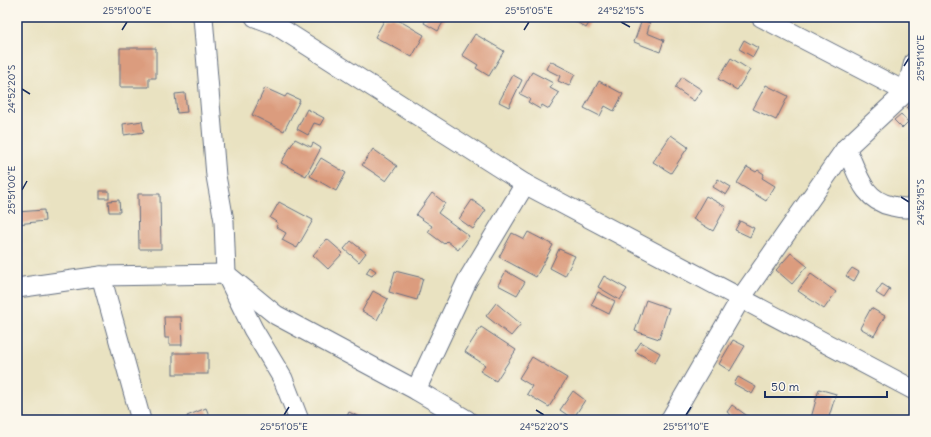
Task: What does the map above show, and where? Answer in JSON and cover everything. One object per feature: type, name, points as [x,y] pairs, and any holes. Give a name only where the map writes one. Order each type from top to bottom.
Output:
[{"type":"street","points":[[203,17],[216,176],[224,221],[226,274],[253,329],[283,379],[299,420]]},
{"type":"street","points":[[255,17],[276,21],[525,184],[914,390]]},
{"type":"street","points":[[764,18],[906,92]]},
{"type":"street","points":[[670,420],[741,298],[846,148],[906,92],[914,62]]},
{"type":"street","points":[[846,148],[867,193],[881,204],[906,209],[914,207]]},
{"type":"street","points":[[416,390],[467,281],[525,184]]},
{"type":"street","points":[[17,288],[101,276],[226,274],[276,315],[416,390],[467,420]]},
{"type":"street","points":[[101,276],[141,420]]},
{"type":"building","points":[[386,17],[393,17],[424,35],[412,57],[375,37]]},
{"type":"building","points":[[427,17],[446,17],[438,31],[424,23]]},
{"type":"building","points":[[569,17],[593,17],[586,28]]},
{"type":"building","points":[[642,20],[650,23],[647,33],[664,40],[660,52],[634,42]]},
{"type":"building","points":[[475,34],[504,51],[489,76],[476,68],[478,65],[462,55]]},
{"type":"building","points":[[744,40],[758,48],[753,57],[739,49]]},
{"type":"building","points":[[120,48],[156,48],[156,78],[149,78],[149,87],[120,87]]},
{"type":"building","points":[[731,58],[750,70],[737,90],[718,79]]},
{"type":"building","points":[[550,61],[575,74],[569,86],[558,81],[560,76],[546,69]]},
{"type":"building","points":[[532,72],[553,83],[550,88],[559,93],[549,109],[542,105],[540,109],[528,102],[530,99],[520,94]]},
{"type":"building","points":[[513,75],[522,80],[509,107],[499,102]]},
{"type":"building","points":[[682,77],[702,90],[694,101],[675,88]]},
{"type":"building","points":[[599,81],[623,94],[614,111],[605,106],[600,116],[584,108]]},
{"type":"building","points":[[766,85],[788,96],[776,120],[753,109]]},
{"type":"building","points":[[265,88],[285,97],[287,94],[300,100],[284,131],[252,115]]},
{"type":"building","points":[[185,93],[187,112],[177,113],[175,94]]},
{"type":"building","points":[[914,101],[914,115],[907,108]]},
{"type":"building","points":[[307,109],[324,118],[320,125],[314,123],[308,135],[297,129]]},
{"type":"building","points":[[901,114],[908,122],[902,128],[894,120]]},
{"type":"building","points":[[142,121],[144,132],[124,135],[123,124]]},
{"type":"building","points":[[671,135],[688,147],[671,173],[653,162]]},
{"type":"building","points":[[295,139],[311,147],[313,143],[321,148],[306,176],[281,163]]},
{"type":"building","points":[[373,149],[397,166],[386,181],[362,165]]},
{"type":"building","points":[[321,158],[346,173],[336,191],[310,176]]},
{"type":"building","points":[[747,167],[756,172],[758,170],[764,174],[762,178],[775,186],[766,201],[737,183]]},
{"type":"building","points":[[718,179],[731,187],[726,195],[713,187]]},
{"type":"building","points":[[100,191],[109,191],[109,198],[100,198]]},
{"type":"building","points":[[432,193],[445,203],[438,213],[469,236],[458,250],[447,241],[444,244],[428,232],[432,226],[416,215]]},
{"type":"building","points":[[138,194],[160,194],[161,249],[139,249]]},
{"type":"building","points":[[706,196],[726,207],[713,231],[693,219]]},
{"type":"building","points":[[119,200],[120,212],[109,212],[108,201]]},
{"type":"building","points":[[472,200],[486,210],[473,229],[459,219]]},
{"type":"building","points":[[279,202],[313,220],[297,248],[282,240],[286,233],[276,227],[278,223],[270,218]]},
{"type":"building","points":[[44,210],[45,221],[17,224],[17,212]]},
{"type":"building","points":[[740,221],[754,228],[750,237],[735,230]]},
{"type":"building","points":[[528,232],[553,245],[536,277],[499,257],[512,233],[524,239]]},
{"type":"building","points":[[327,239],[343,253],[328,269],[313,255]]},
{"type":"building","points":[[351,241],[366,253],[359,262],[344,249]]},
{"type":"building","points":[[559,249],[575,256],[565,276],[550,268]]},
{"type":"building","points":[[791,253],[807,266],[792,284],[776,270]]},
{"type":"building","points":[[370,267],[376,271],[372,276],[366,273]]},
{"type":"building","points":[[852,268],[859,272],[854,281],[846,276]]},
{"type":"building","points":[[395,271],[423,278],[417,300],[389,292]]},
{"type":"building","points":[[506,271],[525,282],[517,295],[498,285]]},
{"type":"building","points":[[811,274],[836,292],[824,309],[798,291]]},
{"type":"building","points":[[604,276],[627,289],[620,300],[598,287]]},
{"type":"building","points":[[882,284],[890,289],[884,298],[876,293]]},
{"type":"building","points":[[373,291],[388,299],[377,320],[362,311]]},
{"type":"building","points":[[598,292],[615,301],[609,314],[591,305]]},
{"type":"building","points":[[646,300],[669,308],[659,339],[635,331]]},
{"type":"building","points":[[496,303],[521,324],[511,336],[486,316]]},
{"type":"building","points":[[871,308],[885,316],[874,336],[860,328]]},
{"type":"building","points":[[164,317],[181,317],[182,345],[169,345],[169,338],[165,338]]},
{"type":"building","points":[[481,327],[516,350],[496,381],[480,371],[485,365],[465,352]]},
{"type":"building","points":[[733,340],[745,346],[730,371],[719,364]]},
{"type":"building","points":[[641,342],[660,353],[655,363],[635,351]]},
{"type":"building","points":[[173,353],[208,353],[208,374],[173,374]]},
{"type":"building","points":[[532,357],[567,378],[549,407],[527,394],[532,386],[519,378]]},
{"type":"building","points":[[738,377],[756,387],[752,394],[734,384]]},
{"type":"building","points":[[819,389],[836,394],[828,420],[811,418]]},
{"type":"building","points":[[573,391],[585,400],[573,419],[560,410]]},
{"type":"building","points":[[732,405],[753,420],[727,420],[731,415],[727,412]]},
{"type":"building","points":[[206,408],[211,420],[189,420],[187,416]]},
{"type":"building","points":[[349,412],[365,420],[345,420]]}]
